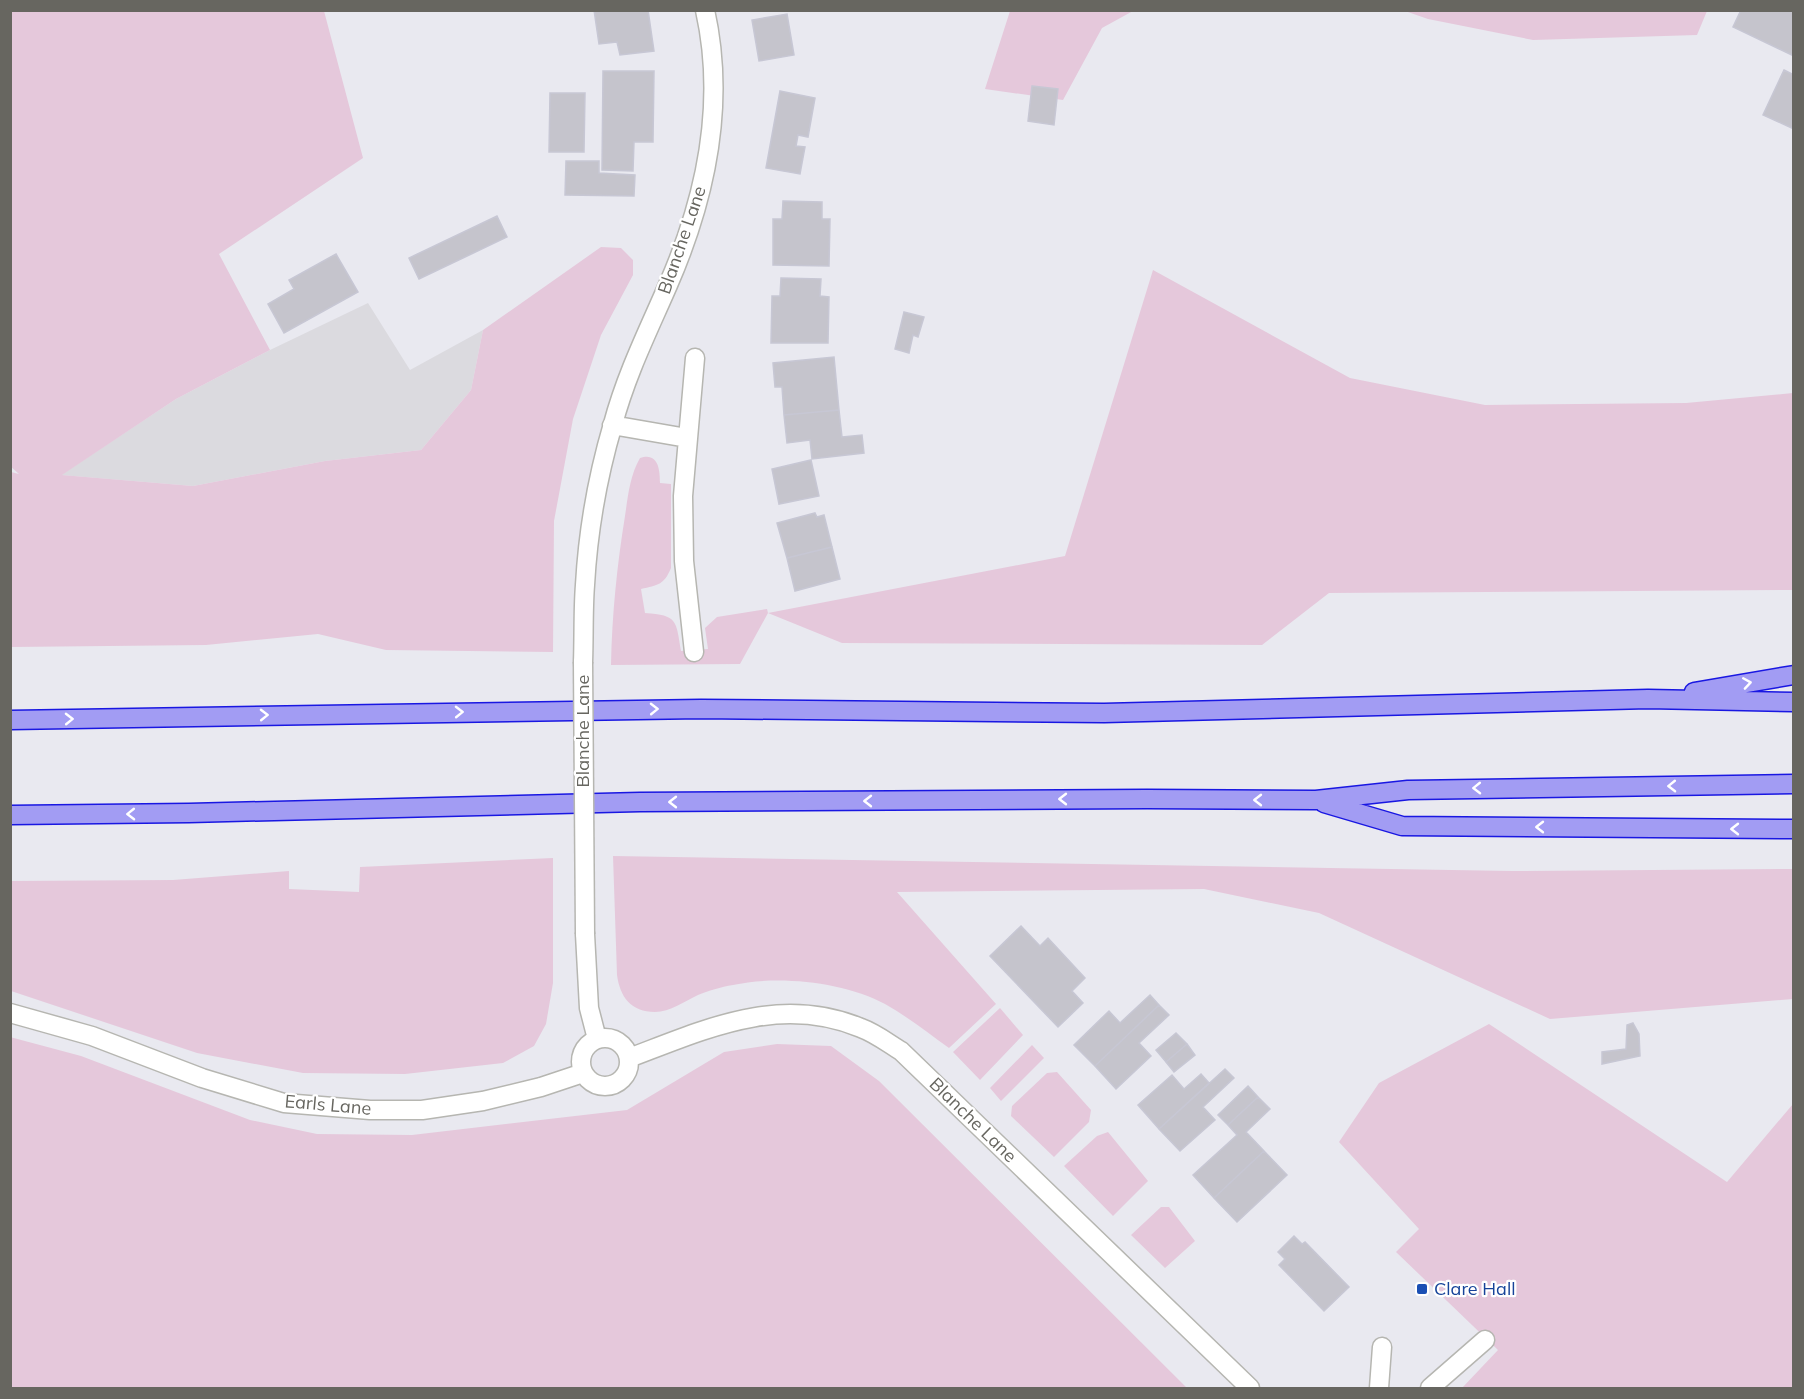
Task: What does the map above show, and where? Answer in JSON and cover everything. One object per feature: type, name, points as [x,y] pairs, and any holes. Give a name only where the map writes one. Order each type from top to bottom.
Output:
[{"type":"highway","points":[[1648,699],[1794,675]]},
{"type":"highway","points":[[10,720],[701,709],[1104,712],[1648,699],[1794,702]]},
{"type":"highway","points":[[10,815],[651,802],[1316,800],[1408,789],[1794,784]]},
{"type":"highway","points":[[1316,800],[1402,826],[1794,829]]},
{"type":"street","name":"Blanche Lane","points":[[597,1039],[589,1008],[585,934],[583,662],[585,584],[596,502],[612,425],[629,372],[669,283],[693,222],[707,167],[713,123],[714,90],[709,27],[705,10]]},
{"type":"street","points":[[694,652],[684,561],[683,495],[695,358]]},
{"type":"street","points":[[612,425],[687,438]]},
{"type":"street","name":"Earls Lane","points":[[10,1013],[92,1036],[202,1078],[284,1103],[370,1110],[422,1110],[483,1101],[541,1087],[583,1073]]},
{"type":"street","name":"Blanche Lane","points":[[629,1058],[745,1017],[782,1013],[817,1016],[861,1028],[901,1051],[1250,1389]]},
{"type":"street","points":[[597,1039],[614,1039],[627,1051],[630,1066],[622,1080],[616,1084],[601,1086],[587,1079],[583,1073],[580,1065],[584,1049],[597,1039]]},
{"type":"street","points":[[1430,1389],[1485,1340]]},
{"type":"street","points":[[1379,1389],[1382,1347]]},
{"type":"shaded area","points":[[10,11],[324,11],[363,158],[219,254],[270,350],[176,399],[62,475],[193,486],[325,461],[421,450],[471,390],[483,330],[601,247],[621,248],[633,260],[633,275],[601,335],[573,419],[554,521],[553,652],[386,650],[318,634],[206,645],[11,647],[11,472],[19,474],[10,466]]},
{"type":"shaded area","points":[[1010,11],[1133,11],[1102,28],[1063,100],[985,89]]},
{"type":"shaded area","points":[[1405,11],[1707,11],[1697,35],[1533,40],[1428,19]]},
{"type":"shaded area","points":[[1153,270],[1350,378],[1485,405],[1686,403],[1793,393],[1793,590],[1329,593],[1262,645],[842,643],[768,613],[1065,556]]},
{"type":"shaded area","points":[[368,303],[410,370],[483,330],[471,390],[421,450],[325,461],[193,486],[61,475],[176,399]]},
{"type":"shaded area","points":[[651,457],[657,463],[660,483],[671,484],[671,568],[666,578],[660,583],[641,589],[645,613],[664,616],[674,622],[681,651],[708,649],[705,628],[717,617],[767,609],[768,613],[740,664],[611,665],[617,571],[622,534],[630,486],[640,458]]},
{"type":"shaded area","points":[[613,856],[1512,871],[1793,869],[1793,999],[1550,1019],[1319,913],[1204,889],[897,892],[996,1004],[949,1048],[910,1020],[869,996],[810,983],[770,981],[728,986],[702,994],[661,1012],[647,1011],[633,1006],[624,996],[617,975]]},
{"type":"shaded area","points":[[553,858],[553,983],[546,1024],[534,1046],[503,1063],[405,1074],[303,1073],[197,1053],[11,991],[11,881],[173,880],[289,871],[289,889],[359,892],[360,867]]},
{"type":"shaded area","points":[[1000,1008],[1023,1035],[980,1080],[953,1052]]},
{"type":"shaded area","points":[[1489,1024],[1727,1182],[1793,1104],[1793,1388],[1462,1388],[1498,1350],[1396,1252],[1419,1229],[1339,1142],[1379,1083]]},
{"type":"shaded area","points":[[10,1037],[81,1056],[250,1120],[317,1134],[412,1135],[627,1110],[724,1052],[777,1044],[831,1046],[879,1081],[1187,1388],[11,1388]]},
{"type":"shaded area","points":[[1032,1045],[1044,1058],[1001,1101],[990,1088]]},
{"type":"shaded area","points":[[1057,1072],[1091,1110],[1089,1122],[1054,1157],[1011,1116],[1012,1106],[1047,1073]]},
{"type":"shaded area","points":[[1108,1132],[1148,1181],[1113,1216],[1064,1166],[1097,1136]]},
{"type":"shaded area","points":[[1161,1207],[1169,1207],[1195,1241],[1165,1268],[1131,1235]]},
{"type":"building","points":[[594,10],[648,10],[654,51],[620,55],[617,42],[599,44]]},
{"type":"building","points":[[1741,10],[1794,10],[1794,56],[1733,27]]},
{"type":"building","points":[[787,14],[794,55],[759,61],[752,20]]},
{"type":"building","points":[[1784,70],[1794,75],[1794,129],[1763,115]]},
{"type":"building","points":[[603,71],[654,71],[653,142],[634,142],[633,171],[602,170]]},
{"type":"building","points":[[1032,86],[1058,89],[1054,125],[1028,121]]},
{"type":"building","points":[[780,91],[815,98],[808,137],[798,135],[796,146],[805,147],[800,174],[766,168]]},
{"type":"building","points":[[550,93],[585,93],[584,152],[549,152]]},
{"type":"building","points":[[566,161],[599,161],[599,173],[635,175],[634,196],[565,195]]},
{"type":"building","points":[[783,201],[822,202],[822,219],[830,219],[829,266],[773,265],[773,219],[782,219]]},
{"type":"building","points":[[497,216],[507,237],[419,279],[409,258]]},
{"type":"building","points":[[336,254],[358,292],[284,333],[268,304],[294,289],[289,280]]},
{"type":"building","points":[[781,278],[821,279],[820,296],[829,297],[828,343],[771,343],[772,296],[780,296]]},
{"type":"building","points":[[904,312],[924,317],[918,337],[913,335],[909,353],[895,349]]},
{"type":"building","points":[[834,357],[839,410],[784,415],[782,387],[775,387],[773,363]]},
{"type":"building","points":[[839,410],[842,437],[862,435],[864,453],[812,459],[810,440],[787,443],[784,415]]},
{"type":"building","points":[[811,460],[819,496],[779,504],[772,469]]},
{"type":"building","points":[[815,513],[817,517],[824,515],[832,547],[787,558],[777,523]]},
{"type":"building","points":[[832,547],[840,579],[795,591],[787,558]]},
{"type":"building","points":[[1021,926],[1040,946],[1048,938],[1085,978],[1072,991],[1083,1003],[1058,1027],[990,956]]},
{"type":"building","points":[[1150,995],[1159,1005],[1095,1066],[1074,1045],[1109,1011],[1120,1023]]},
{"type":"building","points":[[1159,1005],[1169,1015],[1139,1043],[1151,1056],[1116,1089],[1095,1066]]},
{"type":"building","points":[[1633,1023],[1639,1034],[1640,1056],[1602,1064],[1602,1052],[1626,1049],[1627,1025]]},
{"type":"building","points":[[1176,1033],[1187,1044],[1166,1062],[1156,1050]]},
{"type":"building","points":[[1187,1044],[1195,1055],[1174,1072],[1166,1062]]},
{"type":"building","points":[[1225,1069],[1234,1078],[1203,1107],[1215,1120],[1180,1151],[1159,1129]]},
{"type":"building","points":[[1201,1074],[1209,1083],[1159,1129],[1138,1105],[1172,1075],[1184,1089]]},
{"type":"building","points":[[1248,1086],[1258,1097],[1228,1125],[1218,1115]]},
{"type":"building","points":[[1258,1097],[1270,1109],[1246,1132],[1264,1151],[1214,1198],[1193,1175],[1237,1135],[1228,1125]]},
{"type":"building","points":[[1264,1151],[1287,1175],[1237,1222],[1214,1198]]},
{"type":"building","points":[[1294,1236],[1302,1244],[1305,1242],[1349,1287],[1324,1311],[1279,1265],[1285,1259],[1278,1252]]},
{"type":"place","name":"Clare Hall","points":[[1422,1289]]}]
